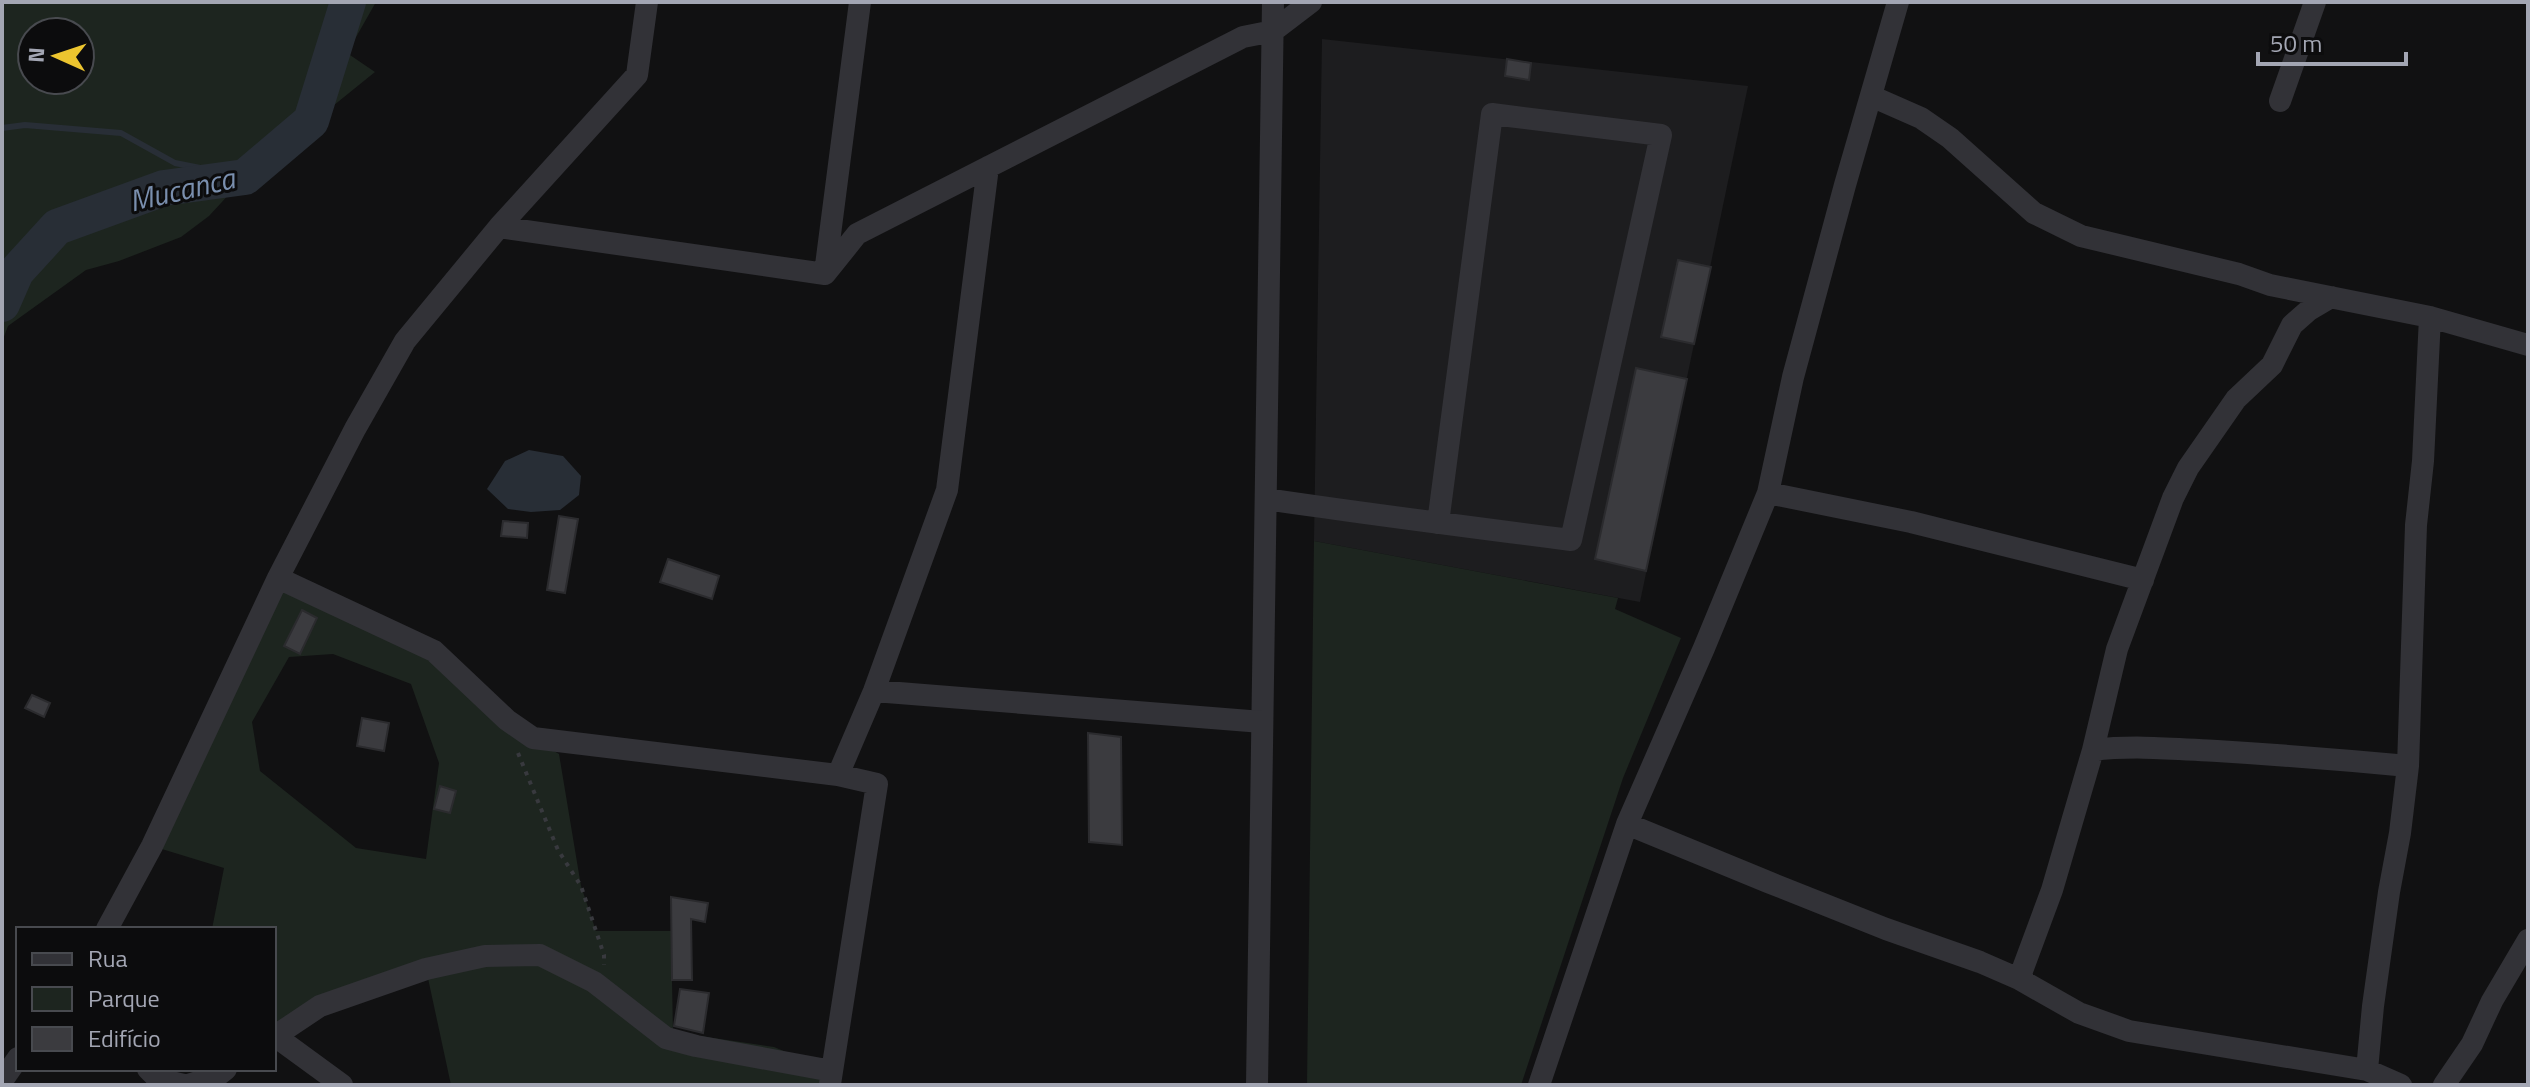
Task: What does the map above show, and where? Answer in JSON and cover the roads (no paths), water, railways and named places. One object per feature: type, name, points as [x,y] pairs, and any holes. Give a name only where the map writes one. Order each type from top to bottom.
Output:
[{"type":"street","points":[[108,927],[152,846],[278,578],[355,429],[405,341],[499,227],[637,75],[647,2]]},
{"type":"street","points":[[825,274],[860,2]]},
{"type":"street","points":[[1257,1085],[1273,2]]},
{"type":"street","points":[[825,274],[857,234],[1243,37],[1273,31],[1311,2]]},
{"type":"street","points":[[1539,1085],[1627,824],[1768,493],[1793,377],[1898,2]]},
{"type":"street","points":[[2280,101],[2315,2]]},
{"type":"street","points":[[1871,96],[1921,118],[1950,138],[2034,213],[2081,236],[2239,274],[2270,285],[2430,317],[2528,345]]},
{"type":"street","points":[[1266,499],[1438,523],[1571,540],[1661,135],[1492,114],[1438,523]]},
{"type":"street","points":[[838,775],[874,691],[947,490],[988,167]]},
{"type":"street","points":[[499,227],[825,274]]},
{"type":"street","points":[[2270,285],[2286,305],[2292,325]]},
{"type":"street","points":[[2019,979],[2052,890],[2093,750],[2117,649],[2173,498],[2188,468],[2236,399],[2272,365],[2292,325],[2331,297]]},
{"type":"street","points":[[2367,1070],[2373,1006],[2408,766],[2416,525],[2423,461],[2430,317]]},
{"type":"street","points":[[1768,493],[1911,522],[2143,580]]},
{"type":"street","points":[[276,1035],[320,1006],[426,969],[485,956],[540,955],[594,982],[666,1038],[831,1078],[877,784],[838,775],[533,738],[507,720],[434,651],[278,578]]},
{"type":"street","points":[[874,691],[1262,722]]},
{"type":"street","points":[[2093,750],[2118,747],[2225,751],[2408,766]]},
{"type":"street","points":[[1627,824],[1886,929],[1980,962],[2019,979],[2079,1013],[2129,1031],[2367,1070],[2401,1085]]},
{"type":"street","points":[[2444,1085],[2472,1044],[2492,1001],[2528,940]]},
{"type":"street","points":[[276,1037],[342,1085]]},
{"type":"street","points":[[2,1081],[16,1061]]},
{"type":"street","points":[[150,1071],[158,1079],[186,1085],[217,1076],[223,1071]]},
{"type":"waterway","name":"Mucanca","points":[[2,304],[16,272],[57,227],[164,188],[245,177],[311,121],[348,2]]},
{"type":"waterway","points":[[2,128],[25,125],[121,133],[175,163],[245,177]]}]
